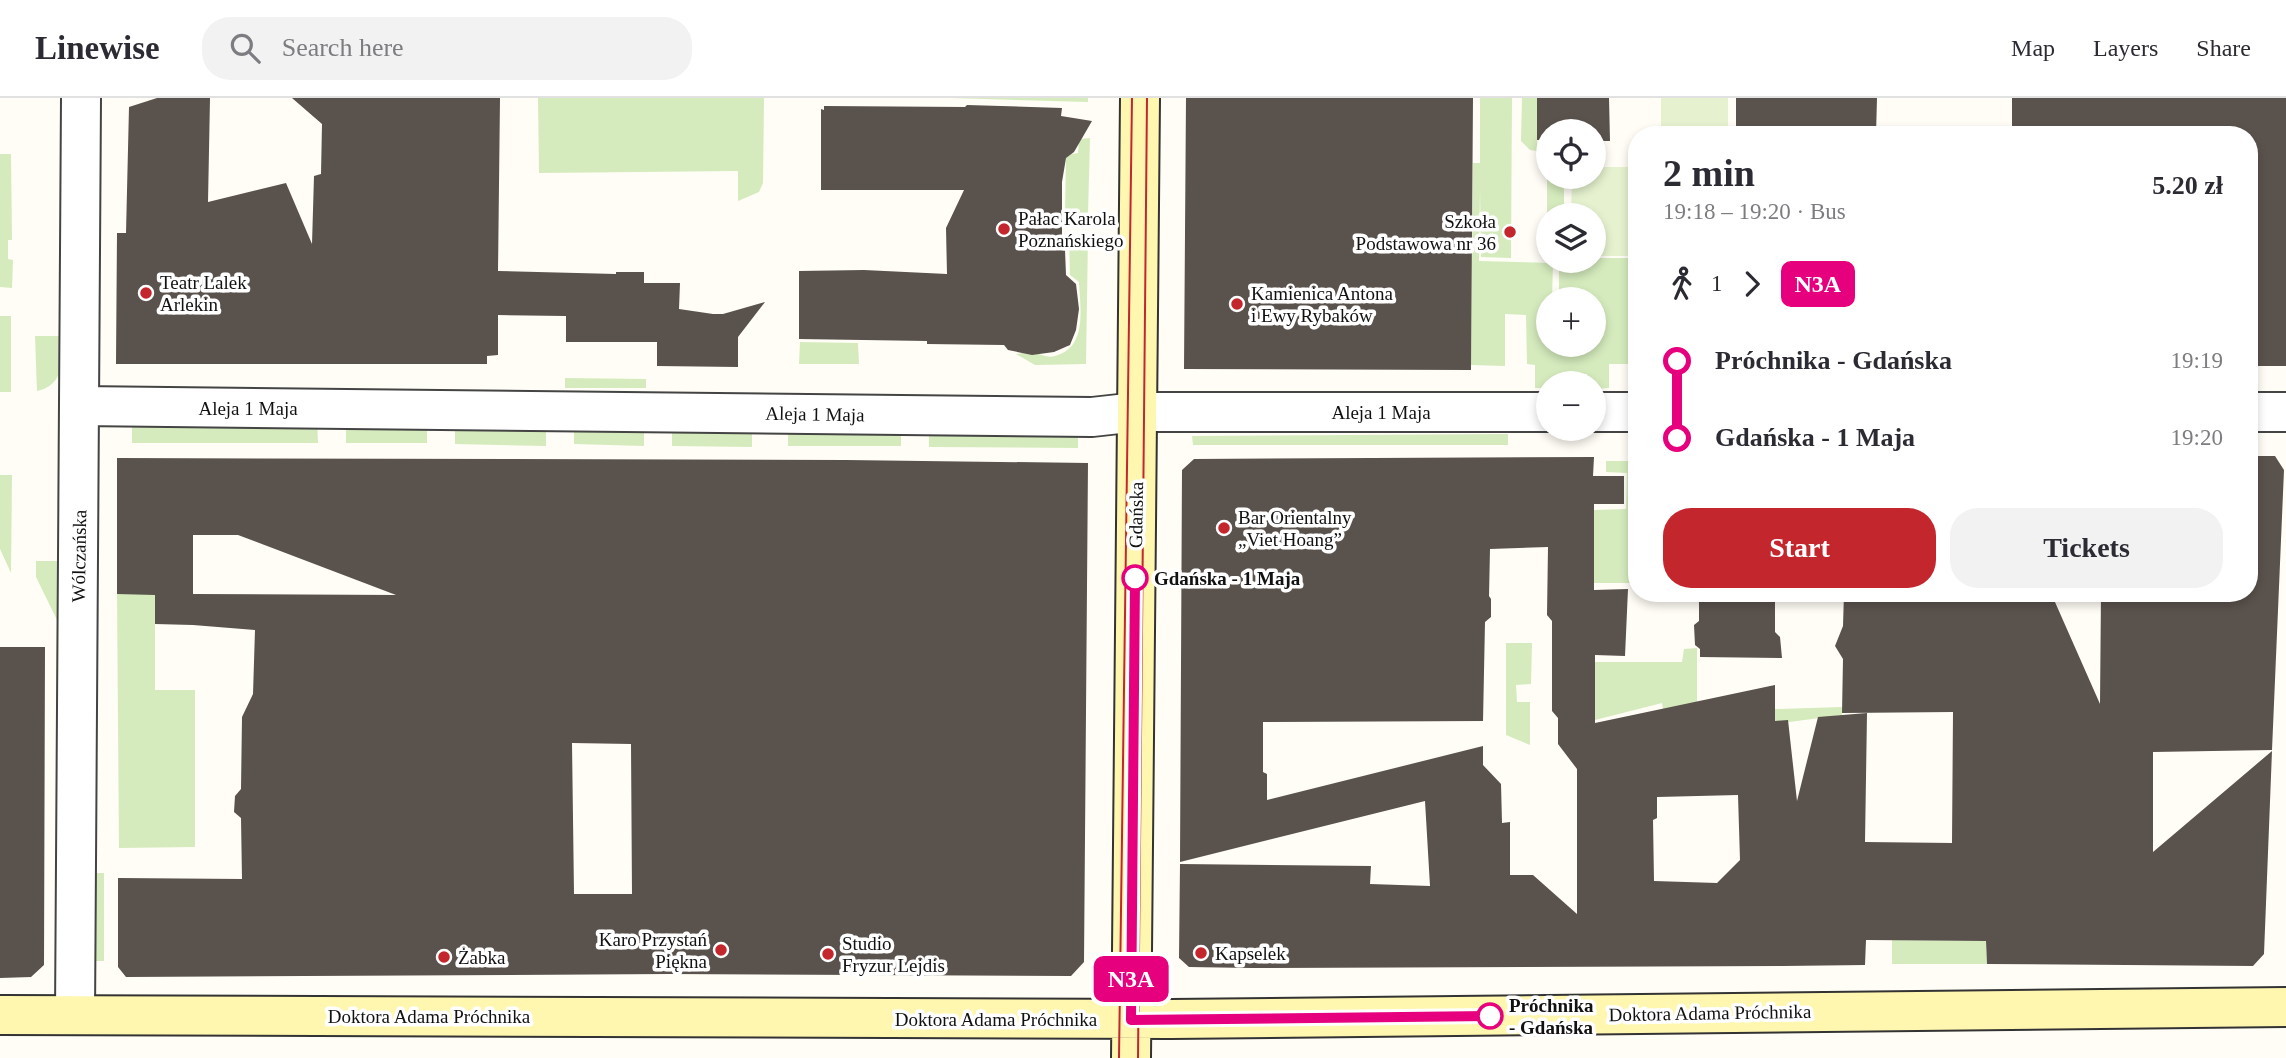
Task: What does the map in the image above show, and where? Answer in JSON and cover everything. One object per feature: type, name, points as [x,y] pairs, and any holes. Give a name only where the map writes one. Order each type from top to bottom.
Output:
[{"type":"street","name":"Wólczańska","points":[[75,1015],[81,98]]},
{"type":"street","name":"Gdańska","points":[[1130,1058],[1140,98]]},
{"type":"street","name":"Aleja 1 Maja","points":[[80,406],[1080,417],[1137,412],[1536,412]]},
{"type":"street","points":[[1606,412],[1628,412]]},
{"type":"street","points":[[2258,412],[2286,412]]},
{"type":"street","name":"Doktora Adama Próchnika","points":[[0,1016],[1131,1020],[2286,1007]]},
{"type":"green space","points":[[538,98],[764,98],[763,183],[759,192],[738,201],[738,171],[539,173]]},
{"type":"green space","points":[[951,98],[1088,98],[1088,102]]},
{"type":"green space","points":[[1480,98],[1512,98],[1511,258],[1481,257],[1480,190],[1479,261],[1536,263],[1536,273],[1553,273],[1552,287],[1536,287],[1536,357],[1606,357],[1606,287],[1559,287],[1559,273],[1606,273],[1606,258],[1628,258],[1628,364],[1609,364],[1609,388],[1606,388],[1606,371],[1536,371],[1535,388],[1535,365],[1527,364],[1526,315],[1505,314],[1505,366],[1471,365],[1473,163],[1480,163]]},
{"type":"green space","points":[[1522,98],[1537,98],[1536,151],[1530,150],[1521,141]]},
{"type":"green space","points":[[1661,98],[1728,98],[1728,126],[1661,126]]},
{"type":"green space","points":[[1090,138],[1088,214],[1065,215],[1066,155],[1078,153],[1079,139]]},
{"type":"green space","points":[[0,154],[11,154],[12,240],[8,240],[8,259],[13,260],[12,288],[0,287]]},
{"type":"green space","points":[[1606,167],[1628,167],[1628,256],[1606,256],[1606,203],[1571,203],[1572,189],[1606,189]]},
{"type":"green space","points":[[1547,189],[1564,189],[1564,203],[1547,203]]},
{"type":"green space","points":[[1069,236],[1088,236],[1086,364],[1035,365],[1016,354],[1031,352],[1055,356],[1066,352],[1073,345],[1080,325],[1079,282],[1070,275]]},
{"type":"green space","points":[[0,316],[11,316],[11,392],[0,392]]},
{"type":"green space","points":[[35,336],[63,336],[62,362],[57,377],[46,388],[37,391]]},
{"type":"green space","points":[[800,342],[858,343],[859,364],[799,364]]},
{"type":"green space","points":[[565,378],[646,379],[646,388],[565,388]]},
{"type":"green space","points":[[132,417],[317,417],[318,443],[132,443]]},
{"type":"green space","points":[[346,417],[359,417],[359,430],[427,430],[427,443],[346,443]]},
{"type":"green space","points":[[574,418],[644,419],[644,446],[574,444]]},
{"type":"green space","points":[[752,419],[752,447],[672,446],[672,431],[739,433]]},
{"type":"green space","points":[[455,430],[546,431],[546,446],[455,444]]},
{"type":"green space","points":[[788,431],[901,432],[901,446],[788,446]]},
{"type":"green space","points":[[929,432],[1078,433],[1078,448],[929,447]]},
{"type":"green space","points":[[1508,434],[1508,445],[1193,445],[1192,436]]},
{"type":"green space","points":[[1606,461],[1628,461],[1628,583],[1594,583],[1594,510],[1626,509],[1627,473],[1606,472]]},
{"type":"green space","points":[[0,475],[12,475],[11,573],[0,549]]},
{"type":"green space","points":[[36,561],[64,561],[64,720],[56,720],[57,620],[36,577]]},
{"type":"green space","points":[[117,594],[155,594],[155,690],[195,690],[195,847],[119,848]]},
{"type":"green space","points":[[1506,643],[1532,643],[1531,684],[1516,685],[1517,702],[1530,702],[1530,745],[1506,735]]},
{"type":"green space","points":[[1697,648],[1697,718],[1668,742],[1662,703],[1595,720],[1595,662],[1682,662],[1684,649]]},
{"type":"green space","points":[[1842,707],[1842,715],[1775,724],[1775,709]]},
{"type":"green space","points":[[94,873],[104,873],[104,961],[94,961]]},
{"type":"green space","points":[[1892,940],[1986,941],[1987,964],[1892,964]]},
{"type":"building","points":[[157,98],[210,98],[208,202],[286,183],[312,244],[314,176],[321,174],[322,124],[292,98],[500,98],[498,271],[616,274],[644,272],[644,283],[680,283],[679,309],[713,314],[723,314],[765,302],[738,337],[738,367],[657,366],[657,342],[566,342],[566,316],[498,315],[498,355],[487,356],[487,364],[116,364],[117,233],[126,233],[129,107]]},
{"type":"building","points":[[1186,98],[1473,98],[1471,370],[1184,369]]},
{"type":"building","points":[[1537,98],[1609,98],[1610,141],[1606,141],[1606,119],[1537,119]]},
{"type":"building","points":[[1736,98],[1877,98],[1876,126],[1736,126]]},
{"type":"building","points":[[2012,98],[2286,98],[2286,366],[2258,366],[2258,126],[2012,126]]},
{"type":"building","name":"Pałac Karola Poznańskiego","points":[[967,105],[1062,108],[1061,116],[1092,121],[1074,152],[1066,158],[1062,182],[1062,250],[1065,250],[1066,275],[1076,284],[1079,309],[1076,330],[1070,345],[1054,352],[1032,355],[1008,350],[1004,345],[799,339],[799,271],[864,270],[947,274],[946,228],[964,190],[821,190],[821,109],[824,110],[824,106]]},
{"type":"building","points":[[2258,456],[2275,456],[2284,470],[2272,750],[2153,752],[2153,852],[2272,751],[2264,954],[2253,966],[1987,964],[1986,941],[1866,940],[1865,965],[1251,968],[1189,967],[1179,958],[1180,864],[1371,866],[1370,884],[1430,886],[1425,801],[1180,862],[1182,470],[1194,459],[1594,457],[1593,476],[1624,476],[1624,504],[1594,504],[1594,590],[1628,589],[1625,656],[1595,655],[1595,723],[1775,685],[1775,721],[1788,720],[1797,801],[1818,717],[1867,713],[1865,842],[1952,843],[1953,712],[1842,713],[1843,659],[1835,646],[1843,626],[1844,602],[2055,602],[2100,704],[2101,602],[2258,602]],"holes":[[[1548,547],[1547,615],[1552,621],[1552,711],[1558,718],[1558,744],[1577,769],[1577,914],[1533,875],[1510,875],[1510,822],[1502,823],[1501,784],[1483,765],[1483,746],[1267,800],[1267,774],[1263,772],[1263,722],[1483,721],[1485,622],[1491,617],[1490,549]],[[1738,795],[1740,860],[1717,883],[1654,881],[1653,820],[1657,818],[1657,797]]]},
{"type":"building","points":[[117,458],[1088,463],[1084,962],[1071,976],[669,974],[126,977],[118,967],[118,878],[242,879],[241,818],[234,812],[235,796],[241,789],[242,717],[253,694],[255,630],[155,624],[155,595],[117,594]],"holes":[[[193,535],[238,535],[396,595],[193,594]],[[572,743],[631,744],[632,894],[574,894]]]},
{"type":"building","points":[[1699,602],[1775,602],[1775,632],[1780,637],[1782,658],[1700,657],[1700,649],[1695,645],[1694,625],[1699,621]]},
{"type":"building","points":[[0,647],[45,647],[44,965],[31,977],[0,978]]},
{"type":"tram line","points":[[1119,1058],[1132,98]]},
{"type":"tram line","points":[[1138,1058],[1147,98]]},
{"type":"bus line","name":"N3A","points":[[1135,578],[1131,1020],[1490,1016]]},
{"type":"place","name":"Pałac Karola Poznańskiego","points":[[1004,229]]},
{"type":"place","name":"Szkoła Podstawowa nr 36","points":[[1510,232]]},
{"type":"place","name":"Teatr Lalek Arlekin","points":[[146,293]]},
{"type":"place","name":"Kamienica Antona i Ewy Rybaków","points":[[1237,304]]},
{"type":"place","name":"Bar Orientalny „Viet Hoang”","points":[[1224,528]]},
{"type":"place","name":"Gdańska - 1 Maja","points":[[1135,578]]},
{"type":"place","name":"Karo Przystań Piękna","points":[[721,950]]},
{"type":"place","name":"Kapselek","points":[[1201,953]]},
{"type":"place","name":"Studio Fryzur Lejdis","points":[[828,954]]},
{"type":"place","name":"Żabka","points":[[444,957]]},
{"type":"place","name":"Próchnika - Gdańska","points":[[1490,1016]]}]
